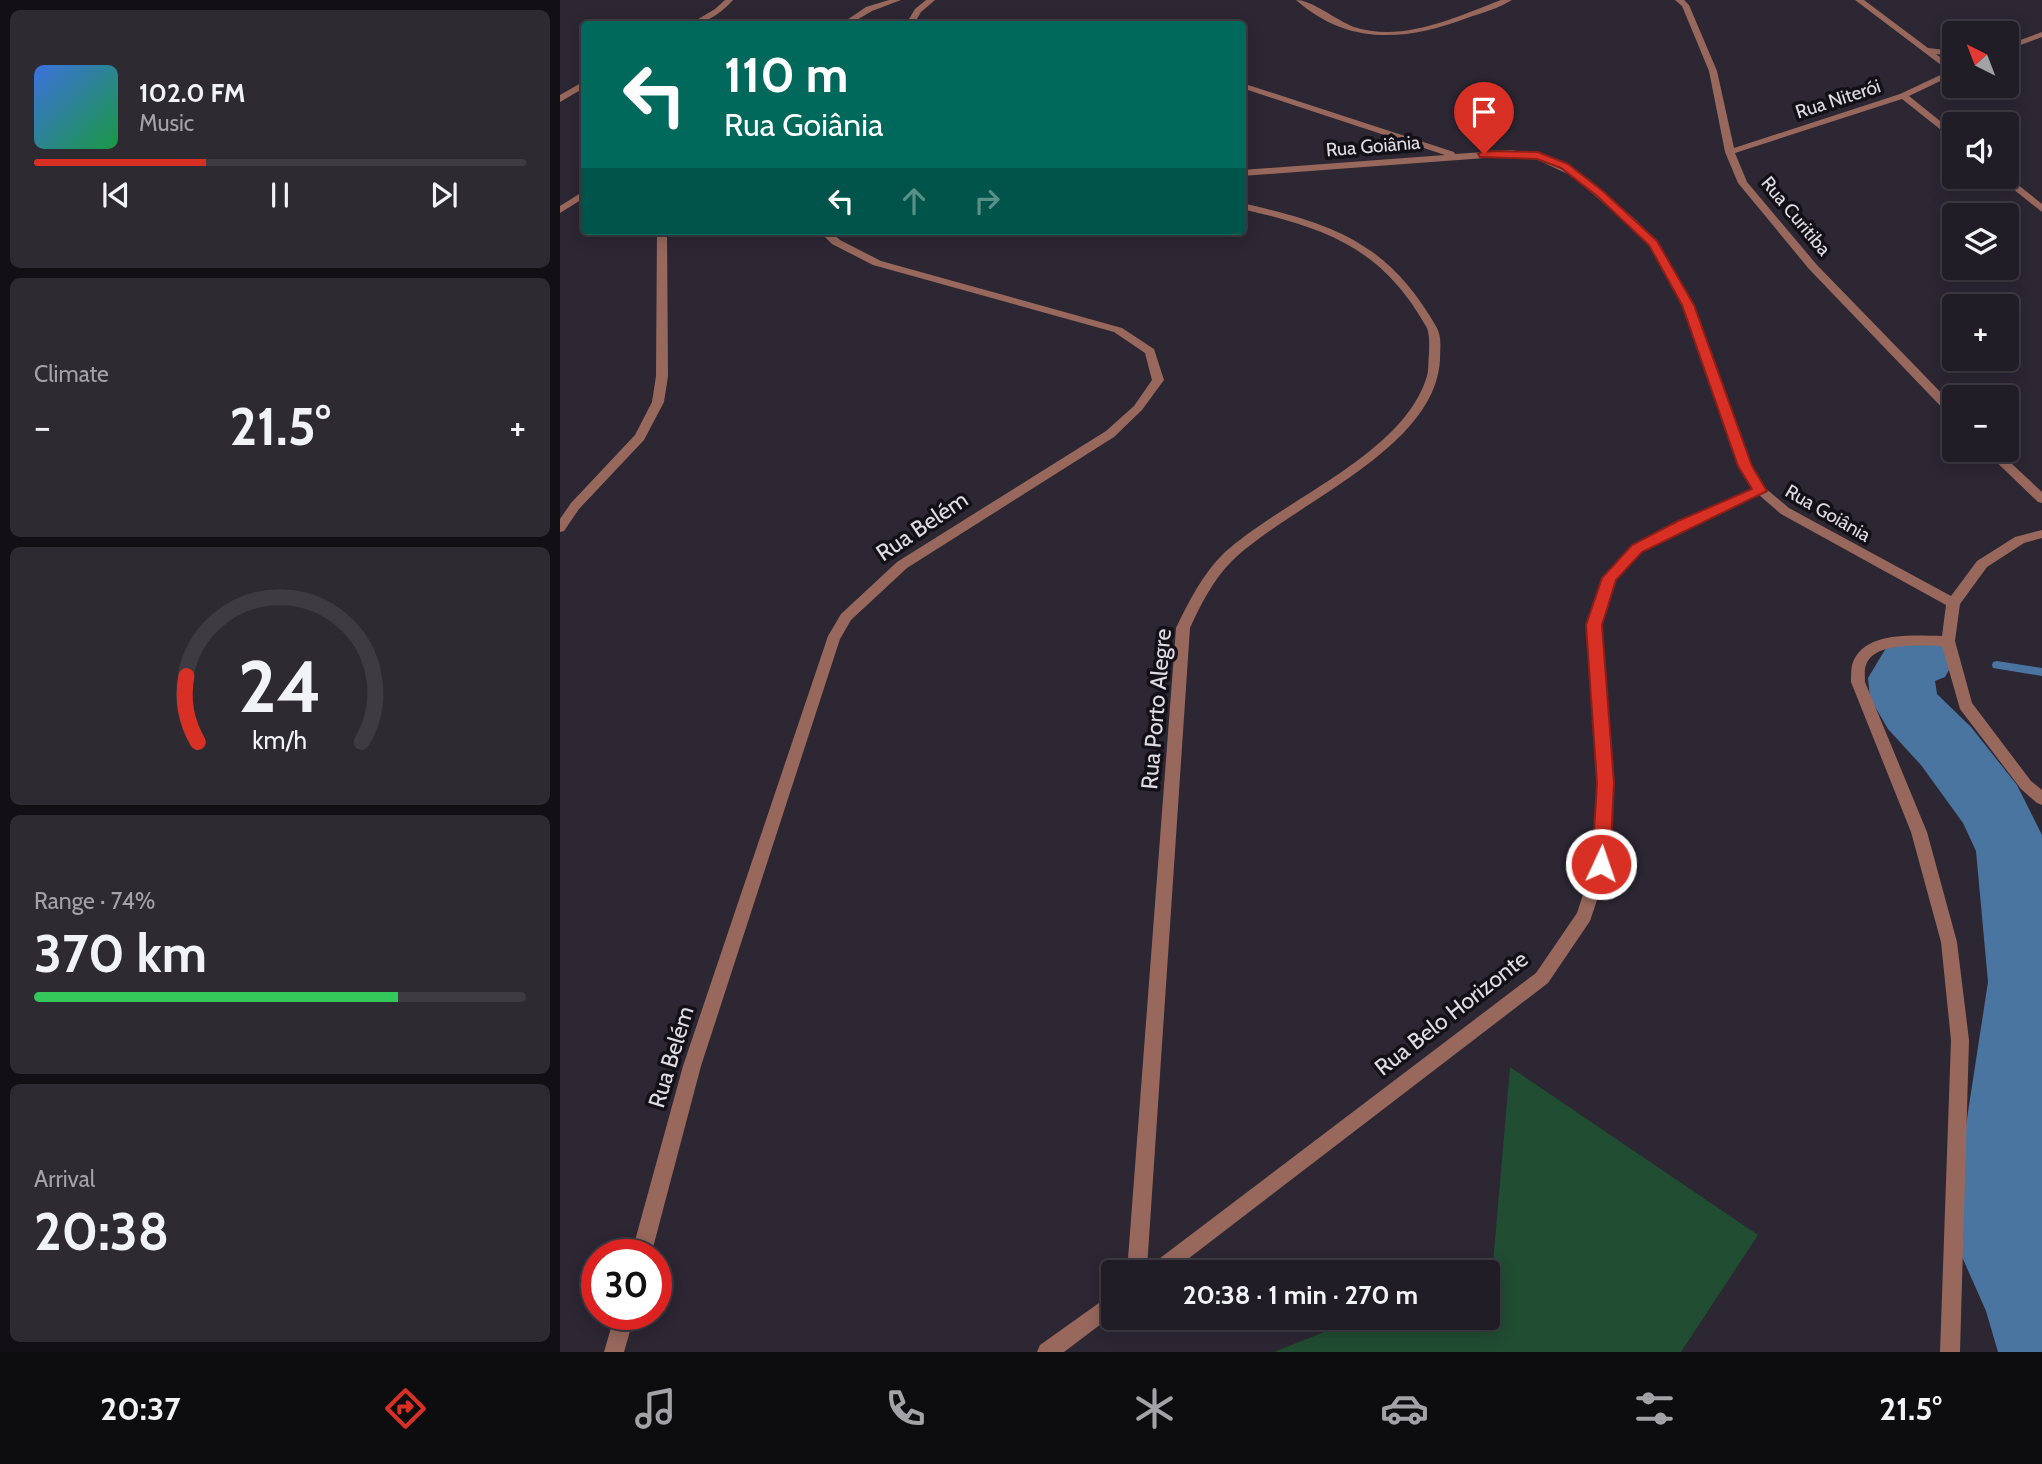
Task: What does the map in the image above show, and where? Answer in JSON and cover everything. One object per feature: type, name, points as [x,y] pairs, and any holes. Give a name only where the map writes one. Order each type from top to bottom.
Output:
[{"type":"street","points":[[700,21],[718,11],[729,0]]},
{"type":"street","points":[[850,21],[869,9],[897,0]]},
{"type":"street","points":[[912,21],[918,11],[931,0]]},
{"type":"street","points":[[1300,0],[1339,24],[1366,33],[1396,36],[1427,30],[1508,0]]},
{"type":"street","name":"Rua Curitiba","points":[[1679,0],[1685,5],[1713,71],[1730,152],[1743,183],[1813,267],[1942,401]]},
{"type":"street","points":[[1859,0],[1942,62]]},
{"type":"street","points":[[715,21],[718,11]]},
{"type":"street","points":[[2020,43],[2042,34]]},
{"type":"street","points":[[1925,49],[1942,52]]},
{"type":"street","name":"Rua Niterói","points":[[1730,152],[1903,96],[1942,77]]},
{"type":"street","points":[[1246,86],[1456,156]]},
{"type":"street","points":[[560,99],[581,87]]},
{"type":"street","points":[[1903,96],[1942,128]]},
{"type":"street","name":"Rua Goiânia","points":[[1246,173],[1512,153],[1538,156],[1565,166],[1601,194],[1653,244],[1688,305],[1745,466],[1760,491],[1785,511],[1954,603]]},
{"type":"street","points":[[2018,189],[2042,209]]},
{"type":"street","points":[[560,209],[581,196]]},
{"type":"street","name":"Rua Porto Alegre","points":[[1138,1260],[1183,628],[1201,588],[1228,556],[1262,528],[1372,457],[1410,417],[1434,380],[1435,334],[1408,290],[1379,256],[1332,231],[1295,218],[1246,207]]},
{"type":"street","points":[[560,528],[575,506],[640,437],[658,402],[662,376],[662,235]]},
{"type":"street","name":"Rua Belém","points":[[645,1239],[692,1066],[833,639],[846,617],[902,565],[1110,434],[1138,408],[1158,380],[1150,351],[1118,330],[877,263],[836,242],[828,235]]},
{"type":"street","points":[[2003,462],[2042,499]]},
{"type":"street","name":"Rua Belo Horizonte","points":[[1170,1260],[1542,978],[1584,916],[1601,864],[1606,783],[1594,625],[1609,578],[1637,548],[1683,524],[1760,491]]},
{"type":"street","points":[[2042,534],[2020,540],[1982,564],[1954,603],[1948,641],[1965,705],[2026,785],[2042,799]]},
{"type":"street","points":[[1948,641],[1892,643],[1871,650],[1859,665],[1858,682],[1919,832],[1949,942],[1960,1040],[1950,1352]]},
{"type":"street","points":[[1047,1352],[1101,1312]]},
{"type":"street","points":[[614,1352],[620,1330]]},
{"type":"green space","points":[[1510,1067],[1758,1235],[1681,1352],[1274,1352],[1329,1330],[1500,1330],[1500,1260],[1493,1260]]},
{"type":"waterway","points":[[1922,660],[1909,665],[1901,678],[1904,698],[1912,711],[1946,746],[1991,806],[2013,851],[2028,982],[2004,1164],[2001,1241],[2031,1305],[2042,1342]]},
{"type":"waterway","points":[[1997,665],[2042,672]]},
{"type":"route","points":[[1484,154],[1538,156],[1565,166],[1601,194],[1653,244],[1688,305],[1745,466],[1760,491],[1683,524],[1637,548],[1609,578],[1594,625],[1606,783],[1601,864]]}]
